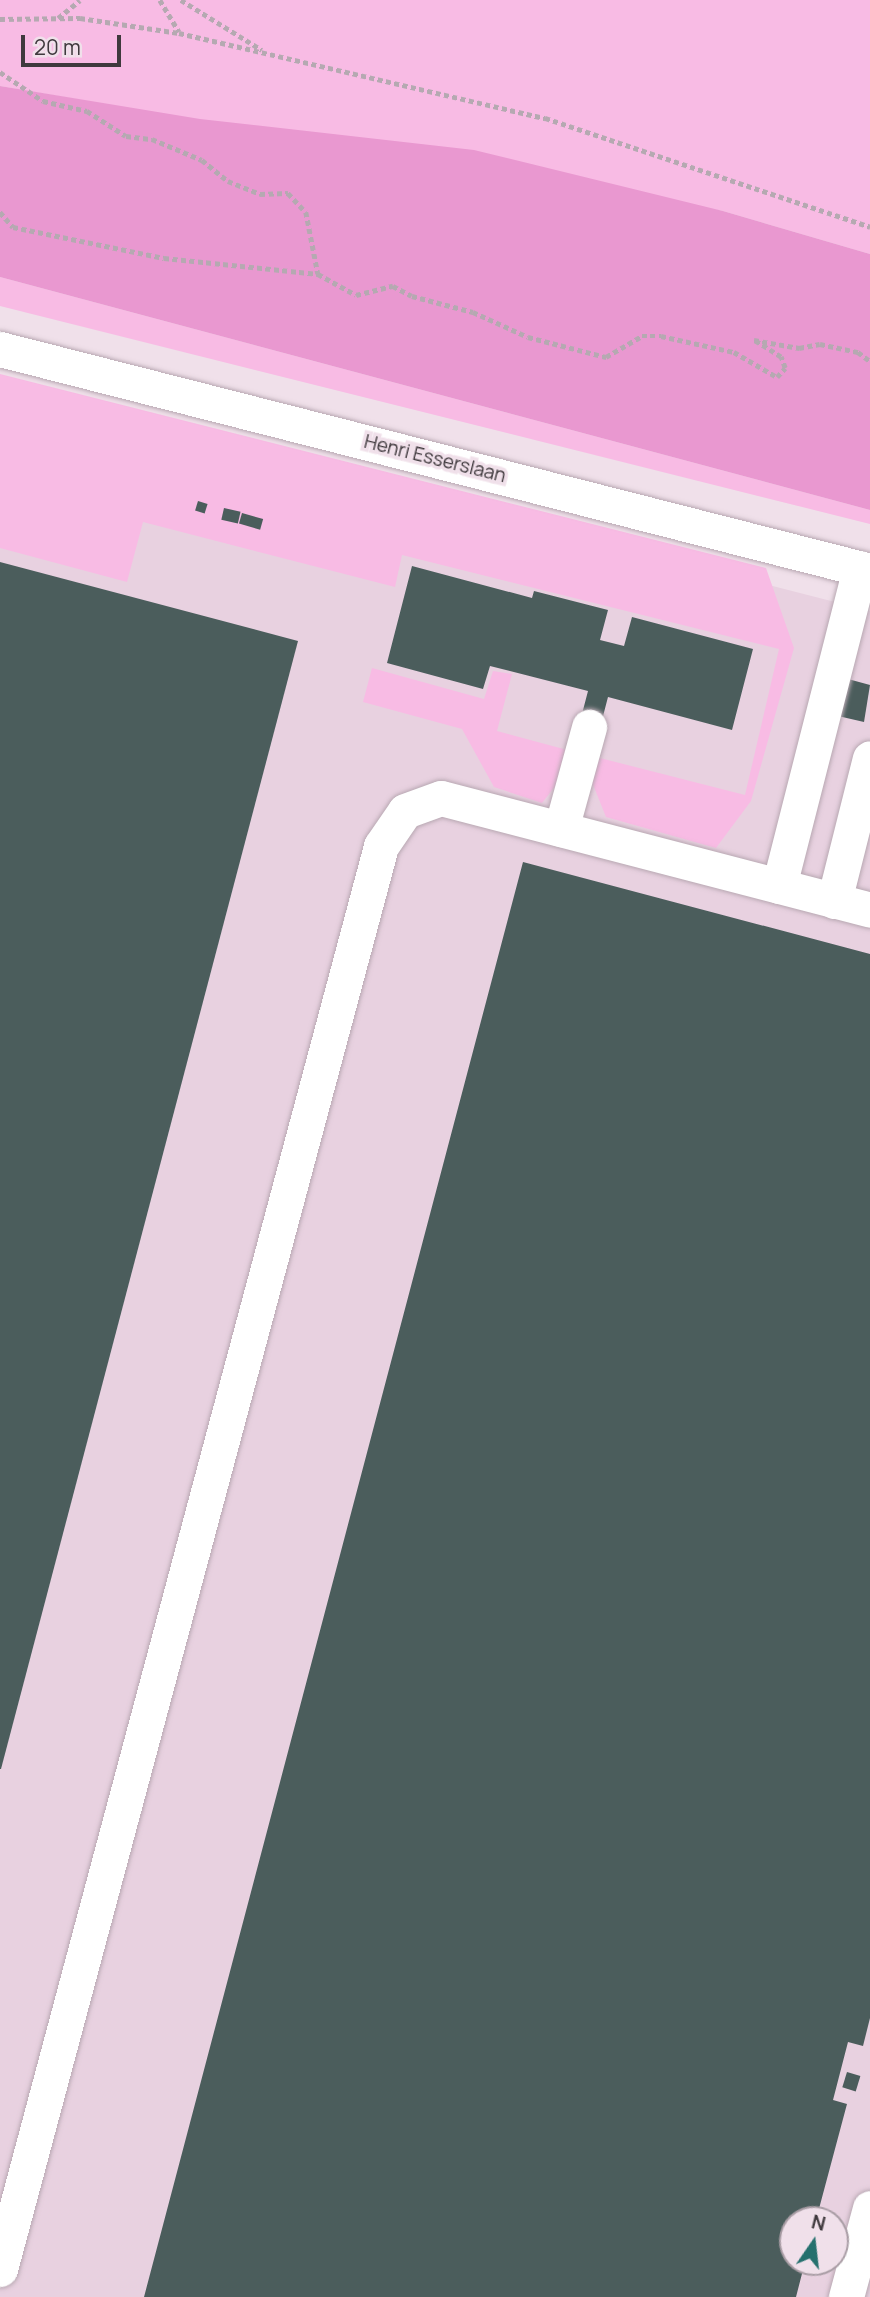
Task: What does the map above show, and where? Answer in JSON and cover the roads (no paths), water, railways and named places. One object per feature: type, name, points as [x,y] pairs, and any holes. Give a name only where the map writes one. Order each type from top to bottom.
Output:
[{"type":"street","name":"Henri Esserslaan","points":[[0,349],[865,569]]},
{"type":"street","points":[[779,887],[865,569]]},
{"type":"street","points":[[561,829],[589,727]]},
{"type":"street","points":[[834,901],[870,758]]},
{"type":"street","points":[[0,2269],[382,846],[405,811],[441,798],[870,910]]},
{"type":"street","points":[[846,2297],[870,2208]]}]
